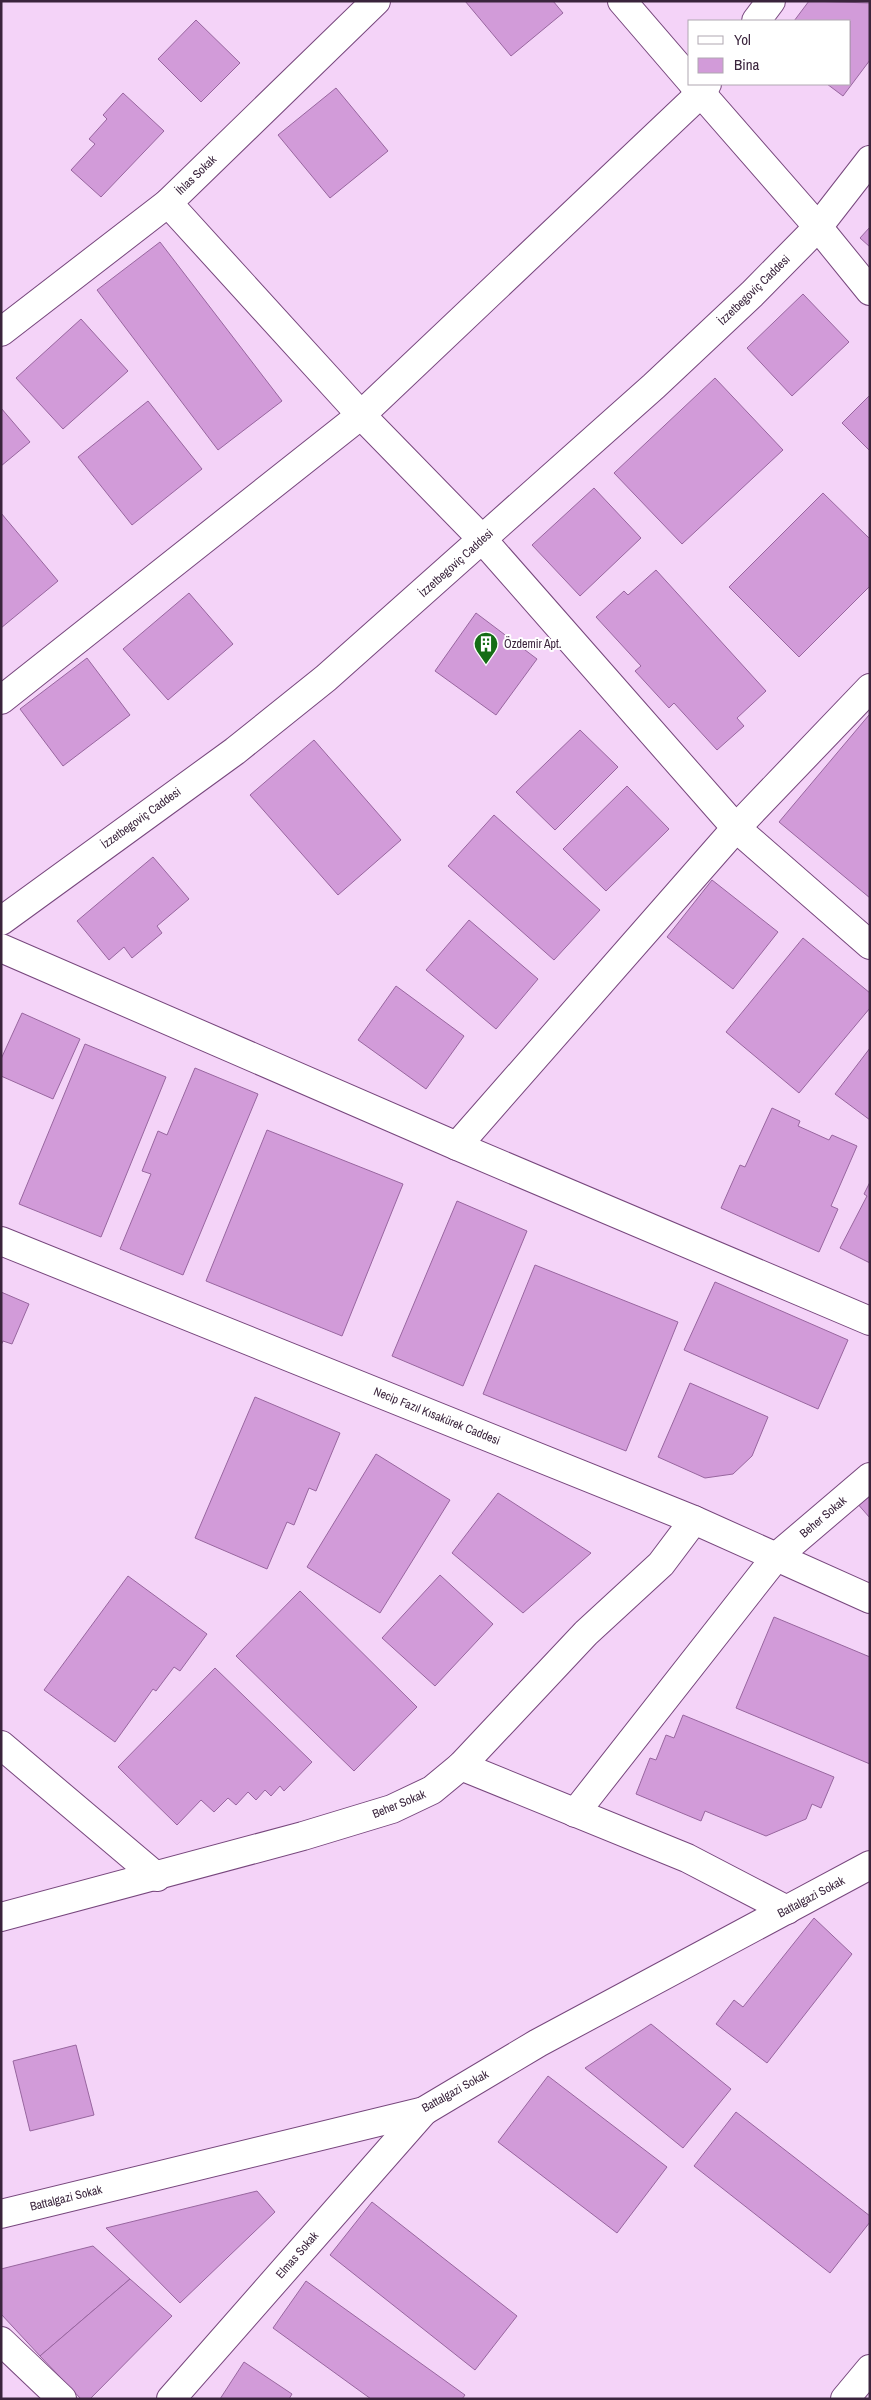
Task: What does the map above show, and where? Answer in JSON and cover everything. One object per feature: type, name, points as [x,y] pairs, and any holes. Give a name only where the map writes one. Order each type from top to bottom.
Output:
[{"type":"street","name":"İhlas Sokak","points":[[1,332],[168,203],[376,1]]},
{"type":"street","points":[[622,1],[688,74]]},
{"type":"street","points":[[757,20],[771,1]]},
{"type":"street","points":[[1,700],[361,415],[698,85],[870,291]]},
{"type":"street","name":"İzzetbegoviç Caddesi","points":[[1,921],[234,751],[326,678],[654,386],[752,294],[818,227],[870,160]]},
{"type":"street","points":[[168,203],[361,415],[482,539],[736,828],[870,945]]},
{"type":"street","points":[[457,1146],[736,828],[870,688]]},
{"type":"street","points":[[1,948],[457,1146],[870,1321]]},
{"type":"street","name":"Necip Fazıl Kısakürek Caddesi","points":[[1,1241],[694,1520],[870,1599]]},
{"type":"street","name":"Beher Sokak","points":[[575,1813],[776,1557],[870,1477]]},
{"type":"street","name":"Beher Sokak","points":[[1,1917],[157,1877],[392,1809],[432,1790],[461,1766],[586,1633],[661,1564],[694,1520]]},
{"type":"street","points":[[1,1745],[157,1877]]},
{"type":"street","points":[[461,1766],[687,1858],[787,1910]]},
{"type":"street","name":"Battalgazi Sokak","points":[[1,2214],[424,2111],[538,2044],[870,1865]]},
{"type":"street","name":"Elmas Sokak","points":[[171,2399],[424,2111]]},
{"type":"street","points":[[1,2341],[62,2399]]},
{"type":"street","points":[[845,2399],[870,2369]]},
{"type":"building","points":[[465,1],[553,1],[563,13],[511,56]]},
{"type":"building","points":[[809,1],[870,3],[870,60],[843,96],[828,85],[851,85],[851,20],[795,20]]},
{"type":"building","points":[[196,20],[240,63],[201,102],[158,59]]},
{"type":"building","points":[[336,88],[388,151],[330,198],[278,135]]},
{"type":"building","points":[[123,93],[164,131],[101,197],[71,170],[95,144],[89,139],[107,119],[103,115]]},
{"type":"building","points":[[870,227],[870,247],[860,238]]},
{"type":"building","points":[[160,242],[282,401],[218,450],[97,290]]},
{"type":"building","points":[[803,294],[849,342],[792,396],[747,348]]},
{"type":"building","points":[[81,319],[128,371],[63,429],[16,378]]},
{"type":"building","points":[[715,378],[783,450],[682,544],[614,473]]},
{"type":"building","points":[[870,395],[870,451],[842,423]]},
{"type":"building","points":[[148,401],[202,469],[132,525],[78,457]]},
{"type":"building","points":[[1,408],[30,442],[1,466]]},
{"type":"building","points":[[594,488],[641,538],[580,596],[532,545]]},
{"type":"building","points":[[823,493],[870,539],[870,586],[799,657],[729,587]]},
{"type":"building","points":[[1,513],[58,581],[1,628]]},
{"type":"building","points":[[656,570],[766,691],[737,718],[744,726],[717,750],[674,703],[669,708],[635,671],[641,666],[596,617],[624,591],[628,595]]},
{"type":"building","points":[[189,593],[233,644],[168,700],[123,649]]},
{"type":"building","name":"Özdemir Apt.","points":[[476,613],[537,659],[496,715],[435,671]]},
{"type":"building","points":[[87,658],[130,715],[63,766],[20,709]]},
{"type":"building","points":[[870,716],[870,898],[779,822]]},
{"type":"building","points":[[580,730],[618,767],[555,830],[516,792]]},
{"type":"building","points":[[314,740],[401,840],[338,895],[250,795]]},
{"type":"building","points":[[627,786],[669,829],[606,891],[563,849]]},
{"type":"building","points":[[494,815],[600,910],[554,960],[448,866]]},
{"type":"building","points":[[153,857],[189,899],[157,926],[162,933],[132,958],[124,947],[109,960],[77,921]]},
{"type":"building","points":[[712,880],[778,932],[733,989],[667,937]]},
{"type":"building","points":[[469,920],[538,979],[496,1029],[426,970]]},
{"type":"building","points":[[803,938],[870,993],[870,1008],[799,1093],[726,1032]]},
{"type":"building","points":[[396,986],[464,1036],[426,1089],[358,1040]]},
{"type":"building","points":[[22,1013],[80,1039],[53,1099],[1,1076],[1,1059]]},
{"type":"building","points":[[85,1044],[166,1077],[101,1237],[19,1204]]},
{"type":"building","points":[[870,1048],[870,1120],[835,1094]]},
{"type":"building","points":[[195,1068],[258,1094],[183,1275],[120,1249],[151,1174],[142,1171],[158,1131],[167,1135]]},
{"type":"building","points":[[772,1108],[800,1121],[798,1126],[829,1140],[832,1135],[857,1146],[831,1206],[838,1209],[819,1252],[721,1208],[740,1165],[745,1167]]},
{"type":"building","points":[[267,1130],[403,1184],[342,1336],[206,1281]]},
{"type":"building","points":[[870,1182],[870,1263],[840,1248],[867,1196],[864,1194]]},
{"type":"building","points":[[457,1201],[527,1231],[463,1386],[392,1356]]},
{"type":"building","points":[[535,1265],[678,1322],[626,1451],[483,1394]]},
{"type":"building","points":[[715,1282],[848,1340],[818,1409],[684,1350]]},
{"type":"building","points":[[1,1292],[29,1304],[12,1344],[3,1341],[1,1345]]},
{"type":"building","points":[[690,1383],[768,1417],[752,1456],[733,1474],[705,1478],[658,1457]]},
{"type":"building","points":[[255,1397],[340,1433],[316,1491],[309,1488],[294,1525],[287,1522],[267,1569],[195,1538]]},
{"type":"building","points":[[376,1454],[450,1500],[380,1613],[307,1567]]},
{"type":"building","points":[[870,1490],[870,1518],[856,1502]]},
{"type":"building","points":[[498,1493],[591,1553],[523,1613],[452,1553]]},
{"type":"building","points":[[440,1575],[493,1624],[435,1686],[382,1638]]},
{"type":"building","points":[[128,1576],[207,1634],[180,1671],[174,1667],[156,1691],[153,1689],[115,1742],[44,1690]]},
{"type":"building","points":[[300,1591],[417,1707],[354,1771],[236,1656]]},
{"type":"building","points":[[774,1617],[870,1657],[870,1764],[736,1708]]},
{"type":"building","points":[[215,1668],[312,1762],[284,1791],[280,1786],[271,1796],[265,1790],[256,1800],[248,1792],[236,1805],[228,1798],[214,1812],[201,1800],[177,1825],[118,1767]]},
{"type":"building","points":[[683,1715],[834,1777],[821,1808],[812,1804],[806,1819],[766,1836],[705,1811],[701,1821],[636,1794],[650,1758],[656,1760],[666,1735],[674,1738]]},
{"type":"building","points":[[814,1918],[852,1954],[767,2063],[716,2024],[734,2000],[743,2007]]},
{"type":"building","points":[[651,2024],[731,2089],[683,2148],[585,2068]]},
{"type":"building","points":[[76,2045],[94,2115],[30,2131],[13,2061]]},
{"type":"building","points":[[548,2076],[667,2167],[617,2233],[498,2142]]},
{"type":"building","points":[[736,2112],[870,2216],[870,2222],[830,2273],[694,2166]]},
{"type":"building","points":[[257,2191],[275,2212],[180,2303],[106,2228]]},
{"type":"building","points":[[372,2202],[517,2316],[475,2370],[330,2255]]},
{"type":"building","points":[[93,2246],[130,2279],[40,2356],[1,2314],[1,2269]]},
{"type":"building","points":[[130,2279],[172,2316],[90,2399],[81,2399],[40,2356]]},
{"type":"building","points":[[306,2281],[465,2395],[462,2399],[371,2399],[273,2328]]},
{"type":"building","points":[[244,2362],[292,2394],[289,2399],[220,2399]]},
{"type":"place","name":"Özdemir Apt.","points":[[486,665]]}]
